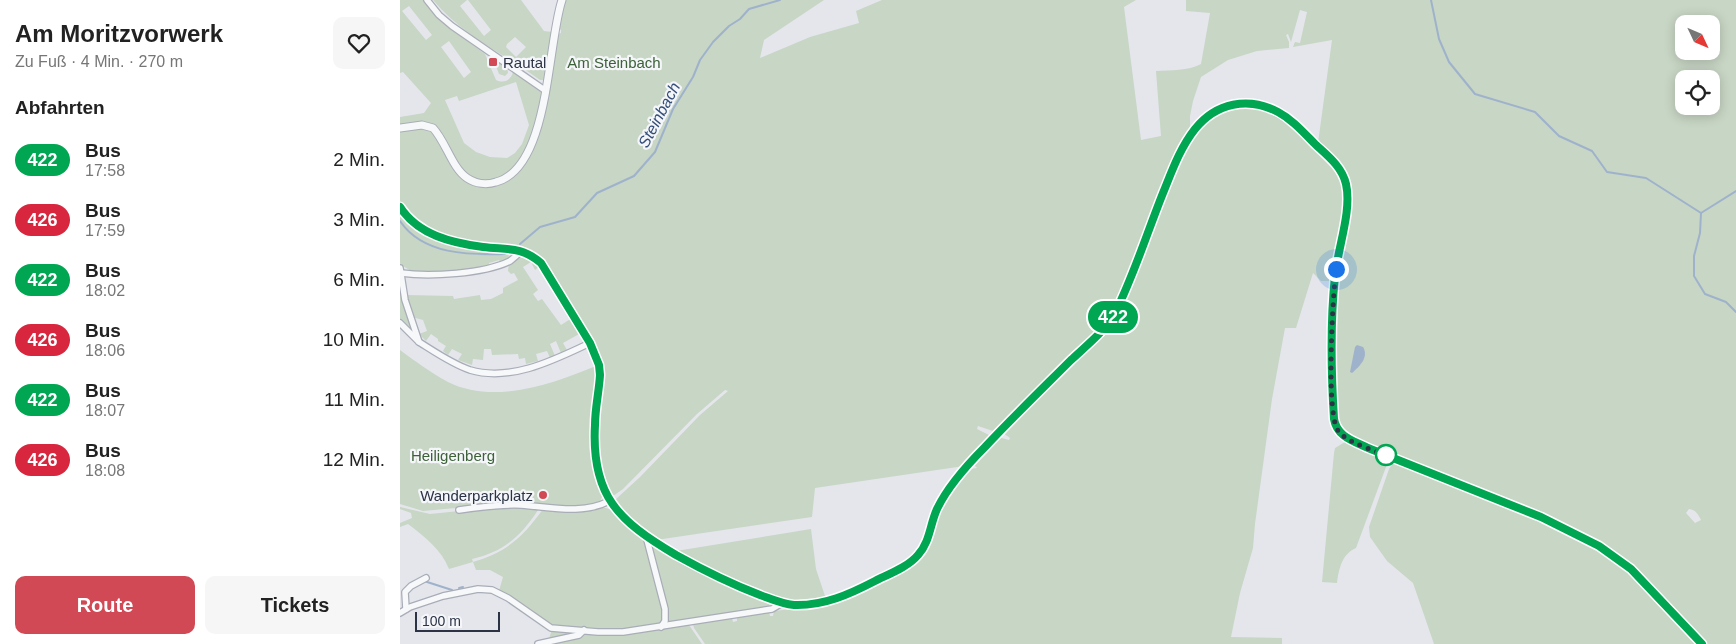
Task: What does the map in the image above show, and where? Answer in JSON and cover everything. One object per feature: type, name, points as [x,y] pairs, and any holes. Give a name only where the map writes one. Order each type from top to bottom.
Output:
[{"type":"street","points":[[427,0],[439,15],[452,26],[546,91]]},
{"type":"street","points":[[400,128],[422,125],[430,126],[465,176],[476,182],[487,184],[504,180],[516,172],[525,158],[536,132],[546,91],[562,0]]},
{"type":"street","points":[[400,207],[411,221],[439,238],[463,244],[522,251],[532,255],[541,263],[590,343],[599,365],[600,375],[594,425],[594,449],[598,474],[602,488],[609,500],[627,520],[646,536],[712,574],[782,603],[807,604],[842,597],[886,576],[918,556],[926,542],[938,506],[976,456],[1111,320],[1179,155],[1195,129],[1204,119],[1220,108],[1235,103],[1246,103],[1277,111],[1293,122],[1337,166],[1344,176],[1348,195],[1347,211],[1336,269],[1331,317],[1334,419],[1338,432],[1346,438],[1368,448],[1541,517],[1599,546],[1631,569],[1702,644]]},
{"type":"street","points":[[418,342],[405,300],[401,271],[414,275],[457,274],[510,260],[522,251]]},
{"type":"street","points":[[400,323],[418,342],[470,370],[499,373],[520,370],[541,364],[590,343]]},
{"type":"street","points":[[458,510],[520,505],[541,508],[580,508],[599,506],[609,500]]},
{"type":"street","points":[[646,536],[665,609],[665,621],[662,626]]},
{"type":"street","points":[[406,608],[405,592],[411,586],[426,578]]},
{"type":"street","points":[[400,613],[406,608],[458,591],[485,589],[492,590],[508,598],[551,628],[623,632],[772,609],[782,603]]},
{"type":"street","points":[[538,644],[580,635],[584,630]]},
{"type":"green space","points":[[400,0],[423,0],[448,27],[485,54],[496,80],[502,82],[507,80],[513,72],[541,92],[543,97],[533,135],[521,159],[513,169],[503,176],[491,180],[474,179],[469,176],[465,173],[436,129],[400,126],[400,117],[424,113],[431,103],[403,72],[400,73]],"holes":[[[409,6],[432,35],[426,40],[402,11]],[[449,41],[471,72],[464,78],[441,47]],[[516,82],[529,125],[522,144],[515,153],[507,158],[490,157],[476,152],[464,143],[445,100],[457,96],[459,101]]]},
{"type":"green space","points":[[433,0],[467,0],[460,6],[484,36],[491,30],[468,0],[521,0],[544,31],[552,32],[544,80],[540,80],[470,34]],"holes":[[[515,37],[526,47],[516,57],[506,47]]]},
{"type":"green space","name":"Am Steinbach","points":[[565,0],[824,0],[764,40],[760,58],[810,37],[859,23],[856,11],[882,0],[1136,0],[1124,7],[1141,140],[1161,136],[1156,71],[1185,69],[1201,64],[1210,13],[1186,11],[1186,0],[1736,0],[1736,644],[1704,644],[1633,566],[1601,544],[1357,440],[1349,435],[1349,432],[1346,430],[1345,433],[1340,427],[1337,420],[1335,401],[1335,313],[1341,256],[1352,197],[1347,175],[1334,158],[1318,143],[1332,40],[1293,47],[1295,42],[1300,43],[1307,12],[1300,10],[1291,42],[1288,34],[1286,35],[1289,48],[1257,51],[1228,60],[1201,77],[1193,101],[1190,130],[1165,180],[1113,310],[1105,322],[1000,428],[993,431],[978,426],[977,429],[989,435],[989,438],[964,466],[815,488],[812,517],[656,540],[623,514],[615,500],[700,415],[728,391],[725,390],[697,414],[623,489],[613,496],[609,494],[601,472],[597,449],[598,420],[603,387],[602,366],[592,342],[543,262],[536,255],[523,248],[479,245],[433,233],[420,226],[406,212],[400,202],[400,132],[420,128],[433,133],[463,177],[485,183],[498,184],[516,175],[525,163],[534,145],[558,34],[561,33],[561,30],[558,28]],"holes":[[[1689,509],[1698,514],[1701,520],[1695,523],[1686,513]]]},
{"type":"green space","points":[[495,60],[507,68],[508,73],[505,76],[499,74]]},
{"type":"green space","points":[[1235,106],[1251,107],[1266,111],[1283,119],[1332,163],[1342,178],[1344,187],[1344,204],[1335,250],[1332,281],[1321,281],[1313,273],[1296,328],[1285,328],[1272,399],[1253,548],[1240,593],[1231,637],[1282,638],[1282,644],[705,644],[693,624],[732,618],[733,622],[737,621],[737,617],[769,612],[770,616],[773,616],[774,611],[827,605],[843,599],[912,564],[941,507],[970,469],[977,468],[973,464],[998,437],[1009,440],[1010,438],[1003,433],[1105,332],[1119,313],[1170,183],[1190,142],[1206,121],[1216,114]]},
{"type":"green space","points":[[400,212],[423,232],[435,238],[463,245],[508,251],[509,259],[457,271],[415,273],[400,263]]},
{"type":"green space","points":[[528,256],[540,266],[535,270],[531,262],[523,267],[538,290],[533,294],[538,301],[542,299],[561,325],[572,318],[581,333],[563,343],[567,350],[561,353],[556,341],[550,344],[555,356],[550,358],[547,351],[536,354],[538,361],[526,364],[525,358],[519,359],[518,354],[492,355],[491,349],[484,349],[483,360],[473,359],[472,365],[458,360],[462,354],[452,349],[448,355],[443,351],[446,346],[431,334],[426,341],[419,334],[427,331],[423,320],[412,317],[406,295],[453,296],[454,299],[480,295],[481,300],[491,299],[503,293],[503,288],[518,280],[514,273],[511,274],[508,271],[509,263]]},
{"type":"green space","points":[[400,284],[413,331],[412,332],[400,321]]},
{"type":"green space","name":"Heiligenberg","points":[[400,350],[448,382],[466,389],[484,392],[503,392],[542,385],[596,366],[593,422],[591,423],[595,474],[603,495],[599,503],[581,507],[489,505],[423,511],[400,504]]},
{"type":"green space","points":[[1345,442],[1386,458],[1386,467],[1356,548],[1344,558],[1337,583],[1322,582],[1334,453],[1335,448]]},
{"type":"green space","points":[[1394,462],[1540,519],[1598,549],[1629,570],[1697,644],[1434,644],[1413,583],[1387,561],[1370,537],[1369,527],[1389,469]]},
{"type":"green space","points":[[400,507],[430,514],[489,508],[519,507],[536,508],[538,510],[525,528],[511,542],[493,552],[472,559],[473,562],[449,569],[442,555],[426,539],[408,524],[400,527],[400,523],[412,518],[411,513],[400,509]]},
{"type":"green space","points":[[606,508],[612,510],[646,542],[664,611],[662,620],[658,624],[622,629],[553,626],[499,591],[503,577],[490,570],[476,570],[473,562],[505,548],[513,542],[528,528],[543,509]]},
{"type":"green space","points":[[811,529],[816,569],[826,599],[795,602],[766,596],[718,574],[676,551]]},
{"type":"green space","points":[[650,543],[710,576],[770,603],[769,606],[672,622],[668,621]]},
{"type":"green space","points":[[689,625],[702,644],[549,644],[584,635]]},
{"type":"green space","points":[[552,629],[577,633],[549,639]]},
{"type":"water","points":[[1357,345],[1363,347],[1365,354],[1361,364],[1352,373],[1350,372]]},
{"type":"waterway","name":"Steinbach","points":[[520,244],[540,227],[575,217],[597,193],[634,176],[655,152],[673,109],[693,77],[700,60],[713,42],[749,9],[780,0]]},
{"type":"waterway","name":"Steinbach","points":[[1431,0],[1439,39],[1449,62],[1475,94],[1535,112],[1559,136],[1592,151],[1607,172],[1646,178],[1701,213],[1736,191]]},
{"type":"waterway","points":[[1701,213],[1700,233],[1694,256],[1694,276],[1705,294],[1726,302],[1736,312]]},
{"type":"waterway","name":"Steinbach","points":[[400,221],[421,241],[434,247],[462,253],[505,254]]},
{"type":"waterway","points":[[424,581],[452,590]]},
{"type":"waterway","points":[[459,588],[463,587]]},
{"type":"bus line","name":"422","points":[[400,207],[411,221],[439,238],[485,248],[522,251],[532,255],[541,263],[590,343],[599,365],[600,375],[594,425],[594,449],[602,488],[618,512],[646,536],[675,554],[746,590],[782,603],[794,605],[819,603],[842,597],[886,576],[918,556],[926,542],[938,506],[976,456],[1111,320],[1179,155],[1195,129],[1204,119],[1215,111],[1235,103],[1246,103],[1277,111],[1293,122],[1337,166],[1344,176],[1346,183],[1348,195],[1347,211],[1336,269],[1331,317],[1334,419],[1338,432],[1346,438],[1368,448],[1541,517],[1599,546],[1631,569],[1702,644]]},
{"type":"place","name":"Rautal","points":[[493,62]]},
{"type":"place","name":"Wanderparkplatz","points":[[543,495]]},
{"type":"route","points":[[1336,269],[1331,317],[1335,425],[1338,432],[1346,438],[1391,457],[1386,455]]}]
